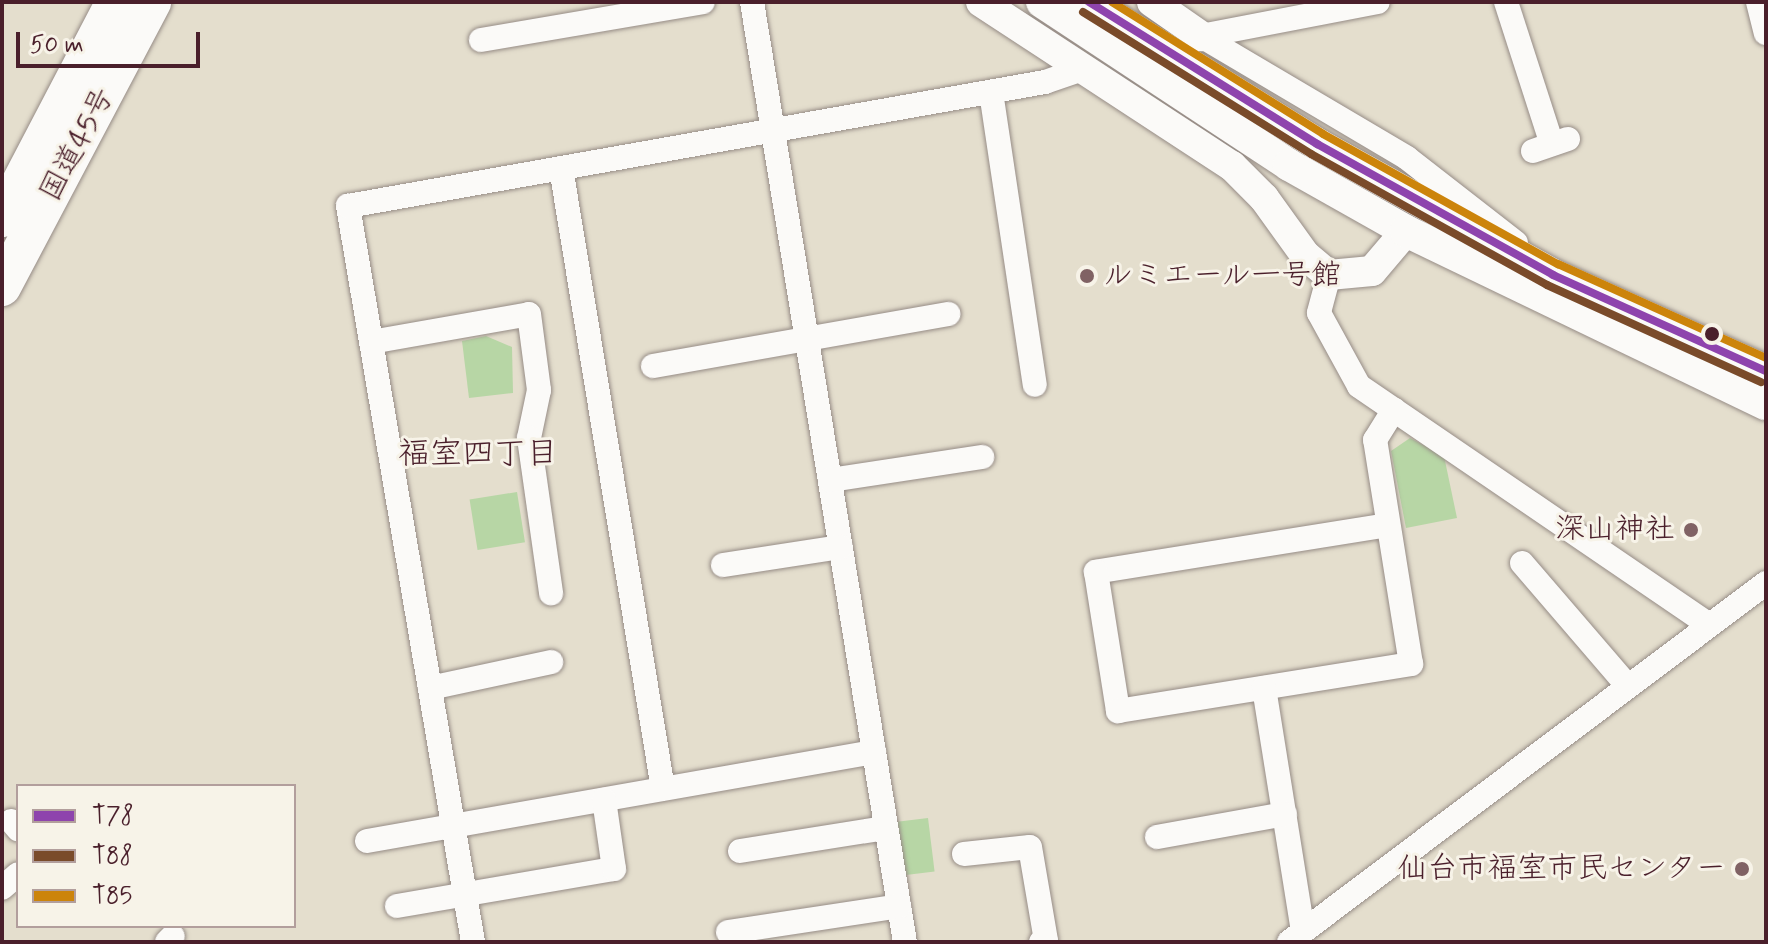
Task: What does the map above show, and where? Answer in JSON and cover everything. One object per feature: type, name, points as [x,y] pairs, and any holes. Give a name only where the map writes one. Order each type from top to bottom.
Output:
[{"type":"highway","name":"国道45号","points":[[2,218],[115,2]]},
{"type":"highway","name":"国道45号","points":[[2,287],[152,2]]},
{"type":"main road","points":[[1042,2],[1276,157],[1406,231],[1766,404]]},
{"type":"main road","points":[[1089,2],[1317,144],[1553,275],[1766,371]]},
{"type":"street","points":[[481,40],[703,2]]},
{"type":"street","points":[[752,2],[905,942]]},
{"type":"street","points":[[981,2],[1080,70],[1232,166],[1264,198],[1305,255],[1329,275],[1372,271],[1406,231]]},
{"type":"street","points":[[1152,2],[1201,36],[1407,158],[1553,275]]},
{"type":"street","points":[[1201,36],[1378,2]]},
{"type":"street","points":[[1506,2],[1551,145]]},
{"type":"street","points":[[1758,2],[1766,33]]},
{"type":"street","points":[[473,942],[348,206],[991,92],[1080,70]]},
{"type":"street","points":[[991,92],[1035,385]]},
{"type":"street","points":[[561,168],[663,789]]},
{"type":"street","points":[[1329,275],[1319,313],[1359,386],[1707,623]]},
{"type":"street","points":[[371,342],[529,314],[539,390],[529,438],[551,593]]},
{"type":"street","points":[[653,366],[948,314]]},
{"type":"street","points":[[1388,525],[1096,572],[1118,711],[1411,664],[1375,440],[1394,410]]},
{"type":"street","points":[[830,480],[982,457]]},
{"type":"street","points":[[723,565],[841,547]]},
{"type":"street","points":[[1522,563],[1627,685]]},
{"type":"street","points":[[1296,936],[1707,623],[1766,583]]},
{"type":"street","points":[[430,688],[551,662]]},
{"type":"street","points":[[1264,688],[1285,814],[1296,936]]},
{"type":"street","points":[[367,841],[874,752]]},
{"type":"street","points":[[397,906],[614,869],[604,800]]},
{"type":"street","points":[[1157,837],[1285,814]]},
{"type":"street","points":[[740,851],[886,828]]},
{"type":"street","points":[[964,854],[1030,847],[1046,941],[1041,942]]},
{"type":"street","points":[[728,932],[899,906]]},
{"type":"green space","points":[[486,336],[512,347],[513,393],[469,398],[462,341]]},
{"type":"green space","points":[[1410,438],[1444,456],[1457,518],[1406,528],[1391,451]]},
{"type":"green space","points":[[517,492],[525,542],[478,550],[470,500]]},
{"type":"green space","points":[[928,818],[935,872],[900,876],[893,822]]},
{"type":"transit line","name":"T78","points":[[1089,2],[1317,144],[1553,275],[1766,371]]},
{"type":"transit line","name":"T85","points":[[1112,2],[1323,134],[1558,264],[1766,358]]},
{"type":"transit line","name":"T88","points":[[1083,12],[1311,154],[1547,285],[1761,382]]},
{"type":"place","name":"ルミエール一号館","points":[[1087,276]]},
{"type":"place","name":"深山神社","points":[[1691,530]]},
{"type":"place","name":"仙台市福室市民センター","points":[[1742,869]]},
{"type":"district","name":"福室四丁目","points":[[478,454]]}]
